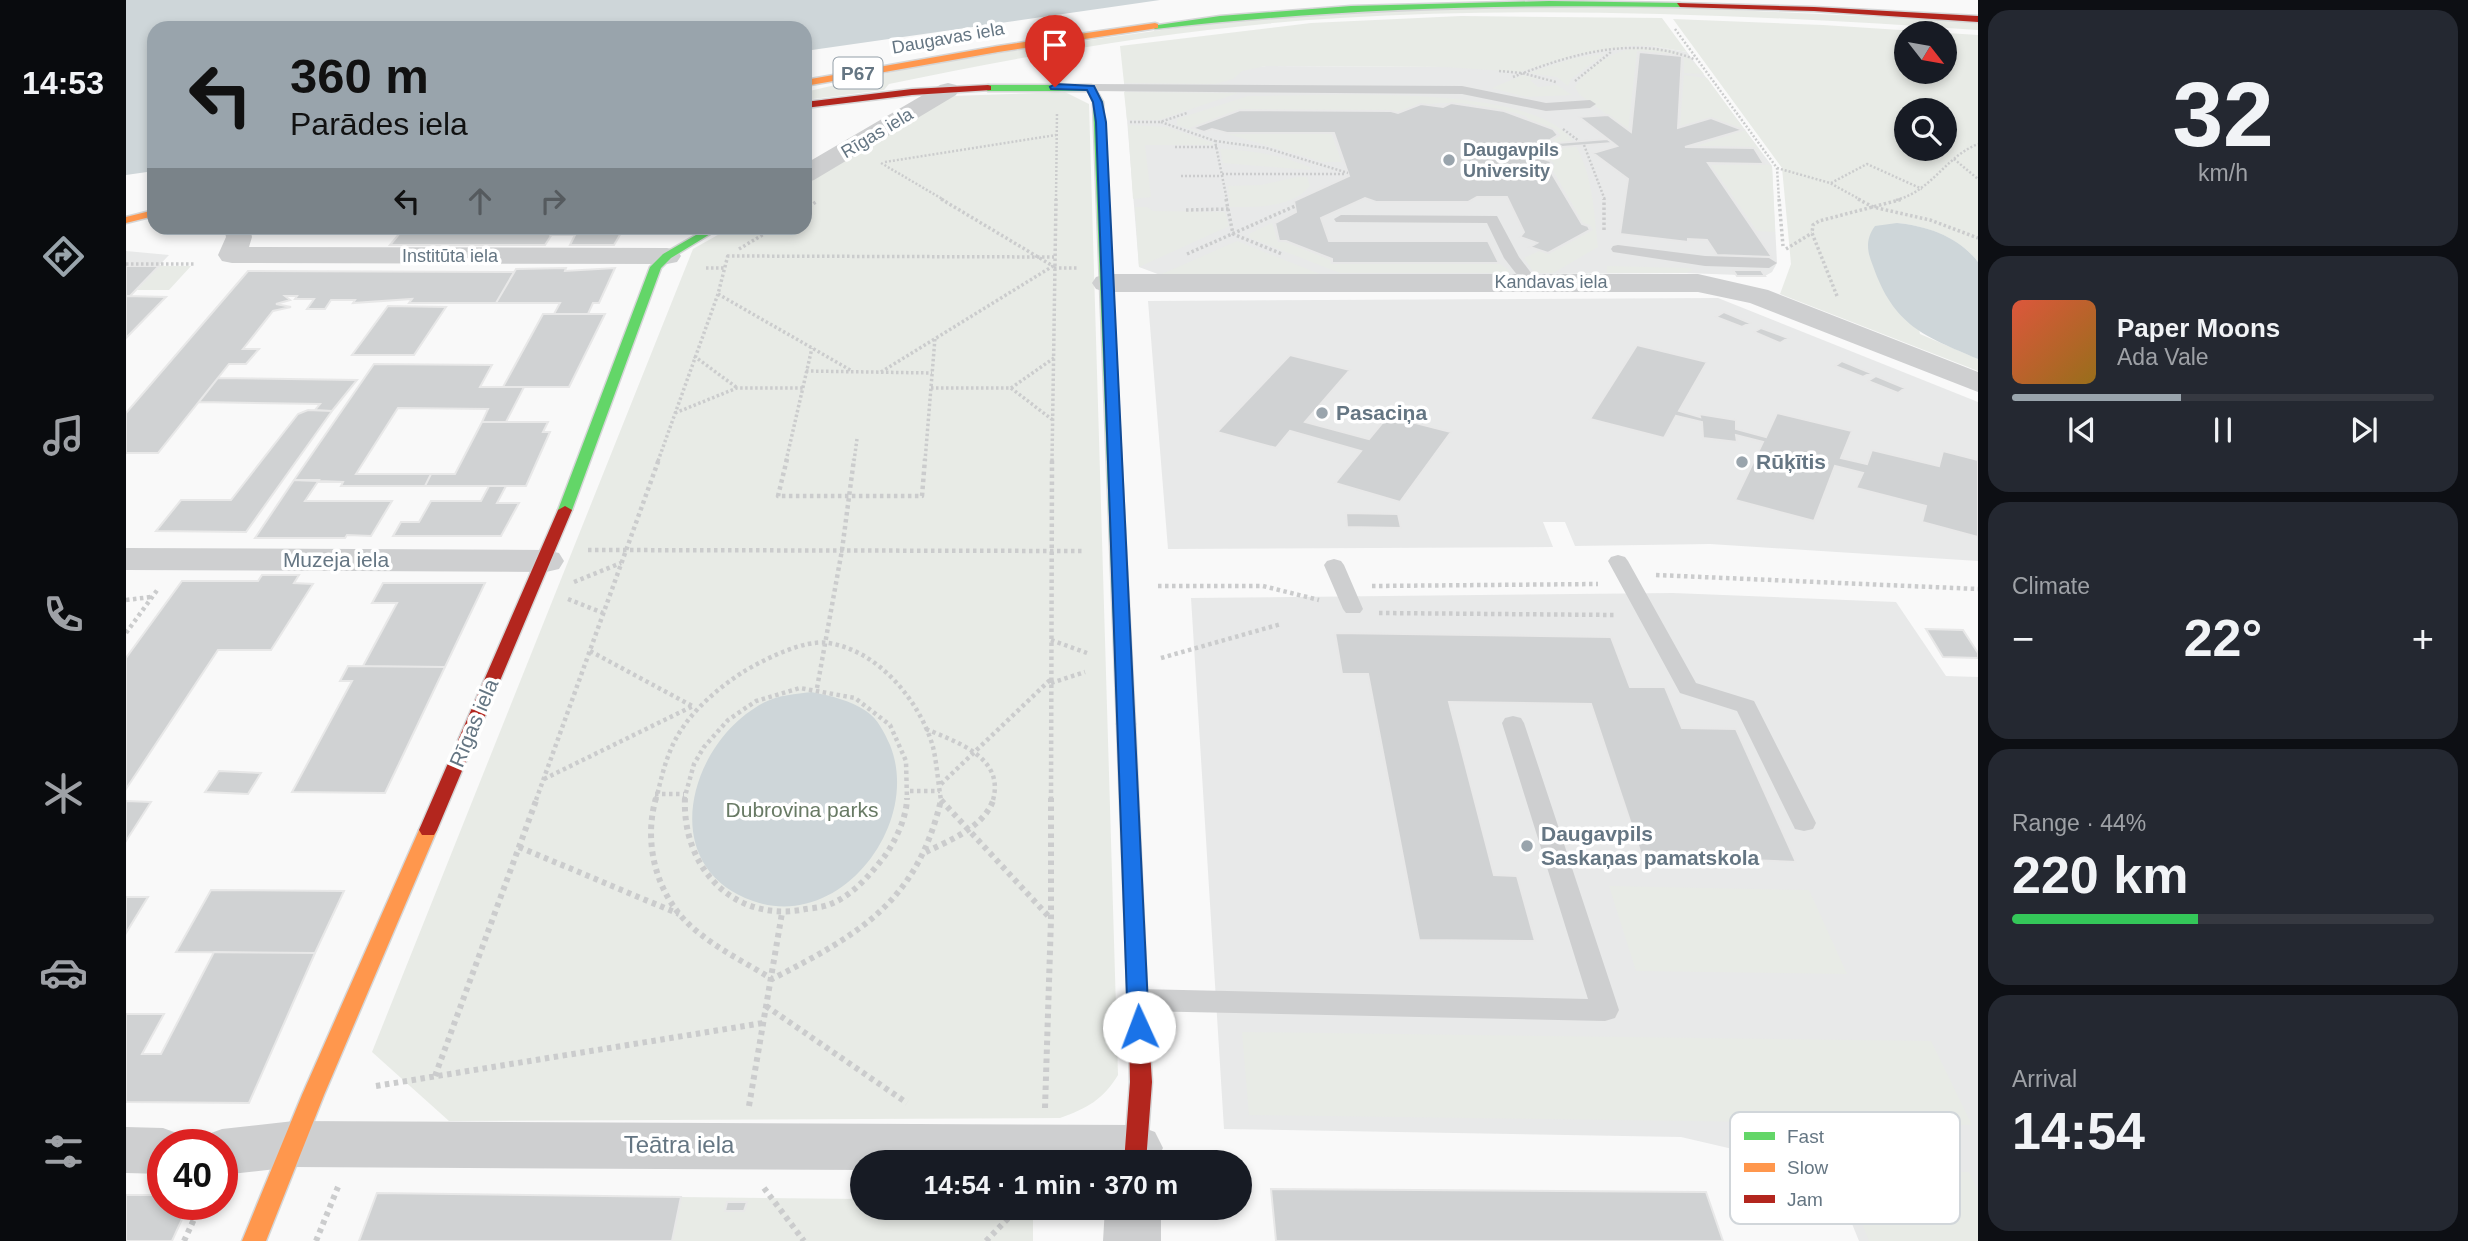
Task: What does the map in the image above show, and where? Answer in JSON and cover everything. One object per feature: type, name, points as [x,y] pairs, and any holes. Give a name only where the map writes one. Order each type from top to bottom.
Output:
[{"type":"street","name":"Daugavas iela","points":[[812,82],[1129,29],[1269,13],[1400,4],[1668,3],[1799,7],[1978,19]]},
{"type":"street","points":[[812,104],[867,96],[948,90],[1091,88],[1098,102],[1101,122],[1141,1082],[1135,1150]]},
{"type":"street","name":"Rīgas iela","points":[[812,171],[948,90]]},
{"type":"street","points":[[126,211],[147,211]]},
{"type":"street","points":[[126,220],[147,213]]},
{"type":"street","name":"Institūta iela","points":[[239,235],[232,255],[667,256]]},
{"type":"street","name":"Rīgas iela","points":[[254,1241],[294,1144],[553,566],[656,267],[667,256],[703,235]]},
{"type":"street","name":"Kandavas iela","points":[[1106,283],[1530,282],[1708,273],[1740,290],[1978,383]]},
{"type":"street","name":"Muzeja iela","points":[[126,559],[553,566]]},
{"type":"street","name":"Teātra iela","points":[[238,1150],[294,1144],[850,1151]]},
{"type":"street","points":[[126,1150],[147,1151]]},
{"type":"street","points":[[1132,1241],[1133,1220]]},
{"type":"lane","points":[[1091,88],[1462,90],[1546,107],[1590,104]]},
{"type":"lane","points":[[1341,219],[1492,219],[1512,258],[1530,282]]},
{"type":"lane","points":[[1618,249],[1708,273],[1769,263]]},
{"type":"lane","points":[[1618,561],[1688,688],[1746,706],[1804,823]]},
{"type":"lane","points":[[1334,565],[1353,609]]},
{"type":"lane","points":[[1138,1000],[1605,1010],[1513,723]]},
{"type":"path","points":[[1674,28],[1777,168],[1784,265],[1768,300]]},
{"type":"path","points":[[1511,78],[1562,60],[1633,47],[1666,48],[1679,51],[1697,61]]},
{"type":"path","points":[[1572,86],[1578,76],[1615,50]]},
{"type":"path","points":[[1045,1118],[1051,919],[1051,550],[1056,107]]},
{"type":"path","points":[[1137,122],[1145,122]]},
{"type":"path","points":[[1160,122],[1215,141],[1266,148],[1348,173],[1181,176]]},
{"type":"path","points":[[881,372],[1053,266],[881,163],[1056,135]]},
{"type":"path","points":[[1215,141],[1233,234]]},
{"type":"path","points":[[1957,156],[1965,149],[1978,144]]},
{"type":"path","points":[[1584,145],[1605,201],[1603,236]]},
{"type":"path","points":[[1175,147],[1217,147]]},
{"type":"path","points":[[1843,302],[1834,293],[1812,233],[1813,225],[1819,220],[1913,196],[1952,161]]},
{"type":"path","points":[[1956,161],[1978,179]]},
{"type":"path","points":[[1830,183],[1867,163],[1922,189]]},
{"type":"path","points":[[1777,168],[1830,183],[1873,206],[1930,220],[1978,237]]},
{"type":"path","points":[[1184,256],[1295,206]]},
{"type":"path","points":[[1186,210],[1228,209]]},
{"type":"path","points":[[1783,250],[1812,233]]},
{"type":"path","points":[[435,1076],[628,550],[718,294],[727,256],[762,235]]},
{"type":"path","points":[[727,256],[1054,257]]},
{"type":"path","points":[[126,264],[195,264]]},
{"type":"path","points":[[718,294],[852,371]]},
{"type":"path","points":[[812,348],[778,496],[922,496],[935,338]]},
{"type":"path","points":[[694,356],[737,388]]},
{"type":"path","points":[[931,388],[1011,388],[1054,358]]},
{"type":"path","points":[[806,372],[932,373]]},
{"type":"path","points":[[674,413],[737,388],[803,388]]},
{"type":"path","points":[[1011,388],[1054,421]]},
{"type":"path","points":[[817,688],[842,550],[857,439]]},
{"type":"path","points":[[553,566],[628,550],[1092,551]]},
{"type":"path","points":[[126,633],[179,560]]},
{"type":"path","points":[[553,566],[623,563]]},
{"type":"path","points":[[1156,586],[1263,586],[1368,613],[1647,615]]},
{"type":"path","points":[[561,596],[603,613]]},
{"type":"path","points":[[126,600],[152,597]]},
{"type":"path","points":[[1160,658],[1281,624]]},
{"type":"path","points":[[1051,640],[1096,657]]},
{"type":"path","points":[[544,779],[695,707],[723,685],[762,661],[796,648],[826,642],[866,658],[891,677],[916,707],[933,748],[941,800],[926,853],[898,892],[849,937],[772,979]]},
{"type":"path","points":[[590,651],[695,707]]},
{"type":"path","points":[[940,784],[1051,681],[1095,669]]},
{"type":"path","points":[[800,688],[817,688],[853,696],[871,705],[887,718],[900,741],[907,763],[910,791],[906,814],[896,839],[881,864],[859,887],[834,903],[807,911],[782,914],[742,904],[723,892],[711,880],[689,843],[684,820],[684,794],[691,771],[705,744],[726,721],[748,704],[800,688]]},
{"type":"path","points":[[695,707],[671,747],[655,794],[650,818],[651,854],[661,884],[679,914],[698,933],[772,979]]},
{"type":"path","points":[[926,729],[974,751],[985,761],[996,785],[989,809],[968,829],[926,853]]},
{"type":"path","points":[[910,791],[940,792]]},
{"type":"path","points":[[655,794],[684,794]]},
{"type":"path","points":[[941,800],[1051,919]]},
{"type":"path","points":[[519,847],[679,914]]},
{"type":"path","points":[[749,1109],[782,914]]},
{"type":"path","points":[[766,1006],[913,1108]]},
{"type":"path","points":[[376,1086],[763,1023]]},
{"type":"path","points":[[755,1176],[804,1241]]},
{"type":"path","points":[[316,1241],[340,1183]]},
{"type":"path","points":[[184,1241],[194,1220]]},
{"type":"path","points":[[986,1241],[1006,1220]]},
{"type":"shaded area","points":[[126,0],[1160,0],[812,50],[812,21],[147,21],[147,172],[126,175]]},
{"type":"shaded area","name":"Daugavpils University","points":[[1630,46],[1652,46],[1687,52],[1772,166],[1777,263],[1772,272],[1765,276],[1686,273],[1163,276],[1139,267],[1124,83],[1266,66],[1445,67]]},
{"type":"shaded area","points":[[1897,223],[1942,234],[1962,246],[1978,262],[1978,359],[1913,326],[1891,303],[1881,286],[1868,246],[1875,226]]},
{"type":"shaded area","points":[[126,251],[169,255],[130,296],[126,296]]},
{"type":"shaded area","points":[[1718,298],[1978,402],[1978,561],[1710,544],[1575,546],[1565,522],[1543,522],[1553,547],[1168,549],[1148,301]]},
{"type":"shaded area","name":"Daugavpils Saskaņas pamatskola","points":[[1673,593],[1896,602],[1946,676],[1978,677],[1978,1241],[1859,1241],[1852,1224],[1960,1224],[1960,1112],[1730,1112],[1730,1148],[1681,1137],[1224,1129],[1191,598]]},
{"type":"shaded area","points":[[811,692],[853,704],[870,714],[877,722],[890,745],[897,776],[894,807],[884,837],[866,864],[843,886],[816,901],[785,906],[753,901],[722,884],[702,861],[693,833],[693,803],[702,773],[717,745],[739,720],[770,700]]},
{"type":"green space","points":[[1657,6],[1978,22],[1978,30],[1957,29],[1957,21],[1894,21],[1894,25],[1579,12],[1340,18],[1226,28],[1113,43],[889,84],[884,90],[812,99],[812,90],[909,68],[1225,21],[1363,9]]},
{"type":"green space","points":[[1461,16],[1662,18],[1687,52],[1652,46],[1630,46],[1578,54],[1520,72],[1445,67],[1266,66],[1242,71],[1233,79],[1215,84],[1124,83],[1120,46],[1311,23]]},
{"type":"green space","points":[[1673,19],[1894,30],[1894,84],[1957,84],[1957,34],[1978,35],[1978,262],[1962,246],[1942,234],[1897,223],[1920,334],[1978,359],[1978,371],[1780,294],[1791,264],[1782,168]]},
{"type":"green space","points":[[1635,48],[1674,51],[1681,54],[1689,59],[1704,74],[1684,73],[1684,56],[1637,51],[1628,130],[1579,94],[1575,87],[1586,73],[1601,62]]},
{"type":"green space","points":[[1604,54],[1571,79],[1568,86],[1557,77],[1528,73],[1574,58]]},
{"type":"green space","points":[[1523,75],[1540,79],[1530,80],[1538,87],[1557,85],[1572,95],[1526,97],[1492,88]]},
{"type":"green space","points":[[1684,75],[1707,78],[1763,155],[1754,147],[1696,146],[1733,134],[1699,121],[1680,126]]},
{"type":"green space","name":"Dubrovina parks","points":[[1065,92],[1089,104],[1118,1075],[1107,1091],[1094,1102],[1060,1118],[449,1121],[372,1052],[693,249],[718,235],[812,235],[812,179],[952,96]]},
{"type":"green space","points":[[1124,92],[1238,93],[1159,120],[1127,120]]},
{"type":"green space","points":[[1248,96],[1422,96],[1472,101],[1517,110],[1552,123],[1574,143],[1585,167],[1592,193],[1598,247],[1553,273],[1534,273],[1524,258],[1539,251],[1549,254],[1593,230],[1590,225],[1583,223],[1551,167],[1555,165],[1543,158],[1564,148],[1553,140],[1561,135],[1555,129],[1529,121],[1526,116],[1477,105],[1444,103],[1397,112],[1239,110],[1191,128],[1200,132],[1177,125],[1177,119]]},
{"type":"green space","points":[[1128,125],[1167,127],[1213,143],[1145,145],[1151,197],[1133,199]]},
{"type":"green space","points":[[1331,133],[1342,162],[1323,162],[1228,134]]},
{"type":"green space","points":[[1220,149],[1277,156],[1310,167],[1311,170],[1223,163]]},
{"type":"green space","points":[[1711,165],[1772,166],[1775,232],[1757,231]]},
{"type":"green space","points":[[1307,177],[1310,186],[1293,199],[1273,205],[1230,207],[1228,186],[1261,185]]},
{"type":"green space","points":[[1135,207],[1147,207],[1153,211],[1225,212],[1229,226],[1139,267]]},
{"type":"green space","points":[[1272,223],[1278,242],[1286,242],[1330,260],[1331,264],[1500,264],[1509,270],[1509,273],[1340,273],[1250,238],[1249,234]]},
{"type":"green space","points":[[1237,241],[1325,276],[1162,274]]},
{"type":"green space","points":[[159,266],[191,266],[169,290],[137,290]]},
{"type":"green space","points":[[1607,266],[1693,270],[1686,273],[1607,273]]},
{"type":"green space","points":[[1609,886],[1809,890],[1847,974],[1636,971]]},
{"type":"green space","points":[[1242,1032],[1931,1041],[1972,1125],[1960,1125],[1960,1112],[1730,1112],[1730,1122],[1249,1115]]},
{"type":"green space","points":[[1960,1172],[1969,1172],[1978,1191],[1978,1241],[1869,1241],[1862,1224],[1960,1224]]},
{"type":"green space","points":[[681,1197],[850,1199],[850,1220],[1033,1220],[1033,1241],[672,1241]]},
{"type":"building","points":[[1639,52],[1682,56],[1678,128],[1711,118],[1743,130],[1685,147],[1754,148],[1764,164],[1708,163],[1772,257],[1717,255],[1707,240],[1688,239],[1688,242],[1620,234],[1628,179],[1593,153],[1617,146],[1579,117],[1608,115],[1631,132]]},
{"type":"building","points":[[1451,103],[1504,111],[1553,129],[1558,135],[1550,140],[1562,147],[1541,158],[1550,161],[1552,165],[1548,167],[1582,224],[1590,230],[1548,253],[1530,247],[1537,243],[1520,237],[1524,232],[1507,197],[1477,197],[1468,202],[1376,202],[1365,198],[1321,218],[1329,241],[1488,241],[1499,263],[1332,263],[1332,259],[1286,241],[1279,241],[1275,223],[1296,212],[1294,201],[1349,176],[1334,133],[1227,133],[1212,129],[1204,132],[1192,128],[1240,110],[1398,113],[1421,104],[1443,107]]},
{"type":"building","points":[[1607,139],[1613,143],[1562,147],[1557,143]]},
{"type":"building","points":[[398,235],[551,235],[545,245],[390,245]]},
{"type":"building","points":[[575,235],[620,235],[614,245],[570,245]]},
{"type":"building","points":[[126,266],[159,266],[130,296],[126,296]]},
{"type":"building","points":[[566,268],[565,271],[615,268],[599,303],[593,303],[588,314],[554,314],[560,303],[496,303],[516,269]]},
{"type":"building","points":[[1733,270],[1761,270],[1765,276],[1737,276]]},
{"type":"building","points":[[248,271],[514,272],[496,303],[409,303],[412,299],[353,303],[355,300],[331,300],[325,309],[307,309],[314,299],[285,296],[290,300],[276,304],[291,307],[273,311],[243,349],[259,349],[246,364],[229,364],[158,453],[126,453],[126,413]]},
{"type":"building","points":[[126,296],[166,297],[126,338]]},
{"type":"building","points":[[388,306],[446,307],[414,355],[352,355]]},
{"type":"building","points":[[1724,312],[1750,323],[1742,327],[1716,317]]},
{"type":"building","points":[[543,314],[605,314],[569,387],[503,387]]},
{"type":"building","points":[[1761,328],[1788,338],[1780,343],[1754,332]]},
{"type":"building","points":[[1637,345],[1707,362],[1679,411],[1700,417],[1699,414],[1736,420],[1736,429],[1766,437],[1777,413],[1852,431],[1841,458],[1867,464],[1872,450],[1939,466],[1943,451],[1978,460],[1978,537],[1922,522],[1926,506],[1856,488],[1863,473],[1835,466],[1814,521],[1735,500],[1763,442],[1736,435],[1737,442],[1703,438],[1702,422],[1676,416],[1664,438],[1590,419]]},
{"type":"building","points":[[1290,355],[1350,370],[1305,422],[1369,439],[1388,416],[1451,432],[1400,502],[1335,483],[1361,451],[1290,431],[1276,448],[1217,432]]},
{"type":"building","points":[[1842,361],[1871,373],[1863,377],[1835,366]]},
{"type":"building","points":[[374,364],[492,365],[480,387],[524,387],[506,422],[482,422],[488,409],[398,408],[356,474],[431,474],[425,486],[341,486],[343,482],[294,480]]},
{"type":"building","points":[[1876,376],[1905,388],[1898,393],[1868,381]]},
{"type":"building","points":[[218,378],[357,380],[332,411],[315,410],[320,404],[199,402]]},
{"type":"building","points":[[308,410],[332,411],[246,532],[156,531],[181,500],[231,500],[298,414]]},
{"type":"building","points":[[482,422],[548,422],[543,432],[550,432],[526,486],[425,486],[431,474],[455,474]]},
{"type":"building","points":[[294,480],[319,480],[305,501],[392,501],[371,536],[255,538]]},
{"type":"building","points":[[489,486],[506,486],[497,503],[519,503],[501,536],[393,536],[401,522],[419,522],[431,501],[481,501]]},
{"type":"building","points":[[1346,513],[1398,514],[1401,528],[1347,527]]},
{"type":"building","points":[[262,575],[299,575],[294,583],[313,584],[271,650],[218,650],[126,789],[126,658],[182,581],[258,581]]},
{"type":"building","points":[[383,583],[485,583],[445,667],[363,666],[397,603],[372,603]]},
{"type":"building","points":[[1926,629],[1963,630],[1978,653],[1978,658],[1943,657]]},
{"type":"building","points":[[1335,633],[1611,637],[1630,687],[1665,687],[1682,728],[1736,729],[1796,862],[1701,858],[1690,864],[1642,857],[1591,704],[1449,702],[1494,875],[1517,876],[1535,941],[1419,940],[1368,674],[1342,674]]},
{"type":"building","points":[[348,666],[445,667],[385,793],[292,792],[352,681],[340,681]]},
{"type":"building","points":[[219,771],[261,773],[248,794],[205,792]]},
{"type":"building","points":[[126,801],[151,802],[126,841]]},
{"type":"building","points":[[211,890],[344,891],[315,953],[176,952]]},
{"type":"building","points":[[126,897],[148,897],[126,933]]},
{"type":"building","points":[[214,952],[315,953],[249,1103],[126,1102],[126,1014],[164,1014],[142,1054],[161,1054]]},
{"type":"building","points":[[1271,1189],[1706,1192],[1723,1241],[1276,1241]]},
{"type":"building","points":[[377,1193],[681,1197],[672,1241],[359,1241]]},
{"type":"building","points":[[126,1195],[147,1195],[147,1220],[182,1220],[172,1241],[126,1241]]},
{"type":"building","points":[[727,1202],[747,1202],[744,1211],[725,1211]]},
{"type":"traffic: fast","points":[[1155,26],[1286,13],[1417,6],[1680,5]]},
{"type":"traffic: fast","points":[[988,88],[1091,88],[1098,102],[1126,724]]},
{"type":"traffic: fast","points":[[565,510],[656,267],[667,256],[703,235]]},
{"type":"traffic: slow","points":[[812,82],[998,49],[1155,26]]},
{"type":"traffic: slow","points":[[126,220],[147,215]]},
{"type":"traffic: slow","points":[[1126,724],[1139,1036]]},
{"type":"traffic: slow","points":[[254,1241],[313,1095],[428,830]]},
{"type":"traffic: jam","points":[[1680,5],[1814,9],[1978,19]]},
{"type":"traffic: jam","points":[[812,104],[912,92],[988,88]]},
{"type":"traffic: jam","points":[[428,830],[565,510]]},
{"type":"traffic: jam","points":[[1136,1150],[1141,1082],[1139,1036]]},
{"type":"place","name":"Daugavpils University","points":[[1449,160]]},
{"type":"place","name":"Pasaciņa","points":[[1322,413]]},
{"type":"place","name":"Rūķītis","points":[[1742,462]]},
{"type":"place","name":"Daugavpils Saskaņas pamatskola","points":[[1527,846]]},
{"type":"route","points":[[1055,87],[1091,88],[1098,102],[1101,122],[1139,1027]]}]
